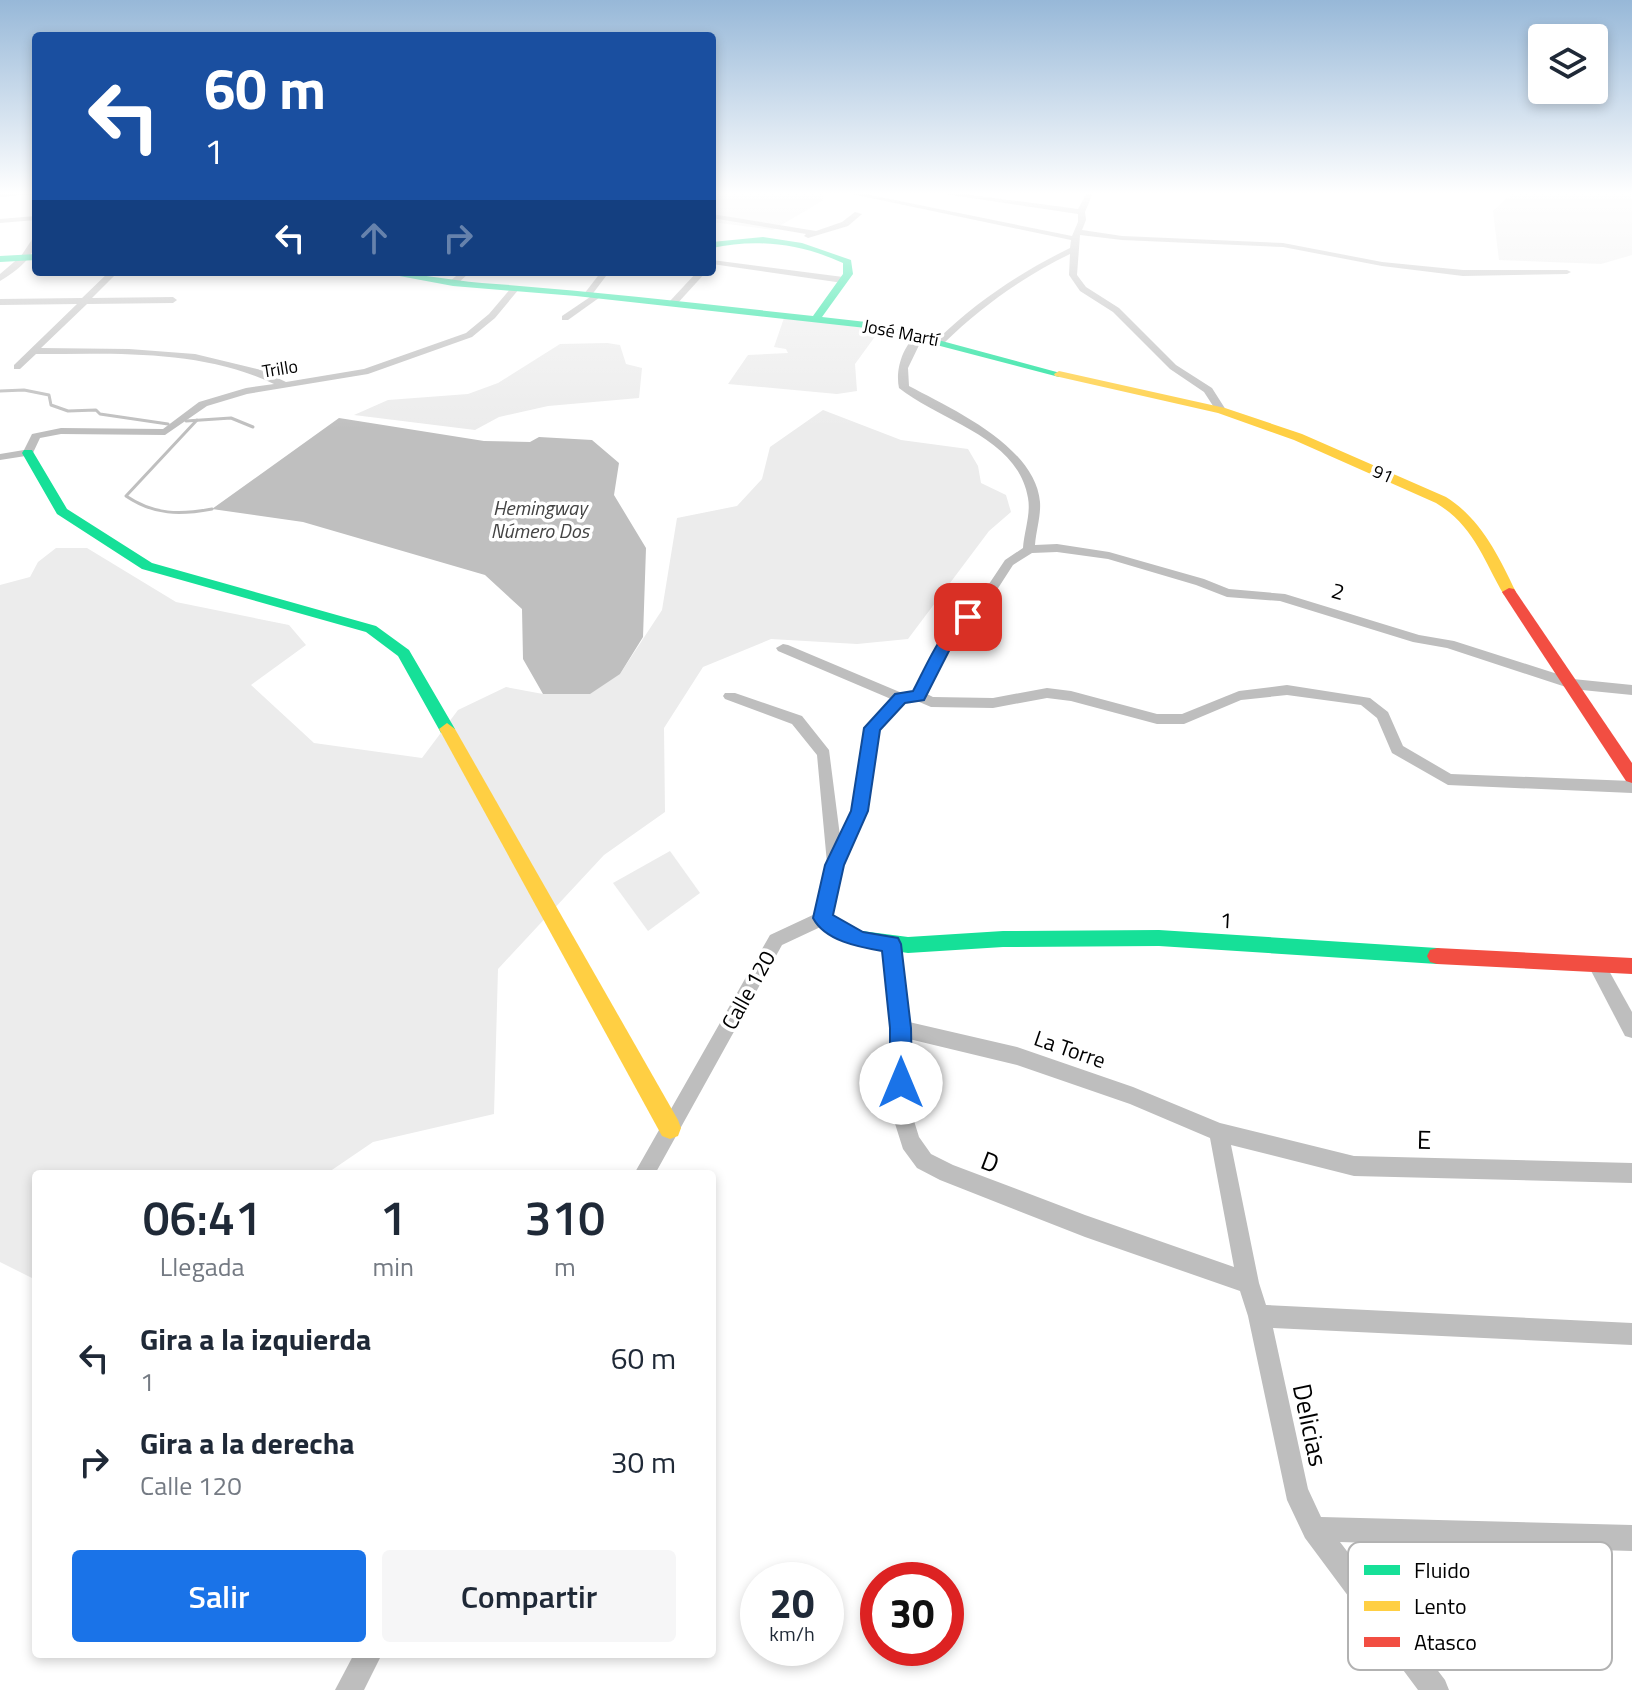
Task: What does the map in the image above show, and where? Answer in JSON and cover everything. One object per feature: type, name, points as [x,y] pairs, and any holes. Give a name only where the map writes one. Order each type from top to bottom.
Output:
[{"type":"street","points":[[784,272],[843,280]]},
{"type":"street","points":[[816,319],[848,272]]},
{"type":"street","points":[[941,341],[986,301],[1028,272]]},
{"type":"street","name":"91","points":[[1074,272],[1083,289],[1116,310],[1173,367],[1208,390],[1221,410],[1298,437],[1441,500],[1457,510],[1487,546],[1501,580],[1555,666],[1572,684],[1632,777]]},
{"type":"street","points":[[1447,272],[1567,272]]},
{"type":"street","points":[[17,367],[110,276]]},
{"type":"street","name":"José Martí","points":[[434,276],[515,289],[594,294],[875,326],[1090,382],[1221,410]]},
{"type":"street","points":[[565,318],[594,294],[603,276]]},
{"type":"street","points":[[673,303],[698,276]]},
{"type":"street","name":"Trillo","points":[[0,457],[61,431],[165,432],[203,404],[246,391],[365,372],[444,347],[469,335],[492,316],[515,289]]},
{"type":"street","points":[[0,302],[173,300]]},
{"type":"street","points":[[918,337],[902,369],[900,377],[904,388],[960,419],[1012,457],[1023,472],[1034,499],[1029,549],[1009,563],[989,593],[947,641],[919,696]]},
{"type":"street","points":[[33,351],[155,353],[208,360],[265,373],[285,385]]},
{"type":"street","points":[[32,444],[62,511],[147,566],[371,629],[404,653],[670,1128]]},
{"type":"street","name":"2","points":[[1029,549],[1057,548],[1109,556],[1200,582],[1227,593],[1281,597],[1418,639],[1449,644],[1572,684],[1632,690]]},
{"type":"street","points":[[783,648],[901,698],[919,696],[931,702],[993,703],[1047,693],[1071,696],[1157,719],[1184,719],[1239,696],[1287,690],[1365,701],[1383,715],[1397,749],[1448,779],[1632,787]]},
{"type":"street","points":[[730,696],[797,720],[824,754],[834,865]]},
{"type":"street","points":[[823,918],[834,865],[859,811],[872,728],[901,698]]},
{"type":"street","name":"Calle 120","points":[[646,1170],[776,940],[823,918]]},
{"type":"street","name":"1","points":[[823,918],[831,926],[860,939],[891,944],[1057,938],[1197,942],[1632,966]]},
{"type":"street","name":"D","points":[[891,944],[900,1028],[901,1111],[910,1142],[924,1161],[1085,1226],[1248,1283]]},
{"type":"street","points":[[1597,965],[1632,1030]]},
{"type":"street","name":"La Torre","points":[[900,1028],[1017,1056],[1133,1096],[1219,1132]]},
{"type":"street","name":"E","points":[[1219,1132],[1354,1166],[1632,1173]]},
{"type":"street","name":"Delicias","points":[[1219,1132],[1248,1283],[1259,1316],[1296,1491],[1314,1529],[1348,1574]]},
{"type":"street","points":[[1259,1316],[1632,1334]]},
{"type":"street","points":[[1314,1529],[1632,1538]]},
{"type":"street","points":[[349,1690],[367,1658]]},
{"type":"street","name":"Delicias","points":[[1420,1670],[1435,1690]]},
{"type":"shaded area","points":[[784,318],[821,320],[879,331],[855,364],[857,391],[837,394],[728,384],[748,355],[788,353],[786,349],[774,347]]},
{"type":"shaded area","points":[[560,344],[620,345],[626,364],[642,368],[639,398],[548,406],[499,417],[475,430],[354,415],[388,400],[468,394],[498,383]]},
{"type":"shaded area","points":[[823,410],[901,440],[968,449],[978,466],[981,483],[1006,495],[1011,512],[989,531],[908,639],[857,644],[771,639],[703,667],[664,728],[665,812],[604,855],[498,969],[494,1114],[373,1142],[332,1170],[32,1170],[32,1278],[0,1262],[0,585],[30,577],[38,562],[56,548],[87,548],[176,602],[289,625],[306,645],[251,685],[314,743],[422,758],[458,710],[506,687],[543,694],[620,674],[662,610],[677,518],[737,506],[762,479],[770,447]]},
{"type":"shaded area","points":[[670,851],[700,893],[648,931],[613,883]]},
{"type":"water","name":"Hemingway Número Dos","points":[[339,418],[484,441],[530,442],[539,437],[592,440],[619,463],[614,495],[646,548],[643,637],[620,674],[590,694],[543,694],[523,659],[522,609],[485,575],[303,522],[212,509]]},
{"type":"waterway","points":[[0,391],[24,390],[49,395],[51,405],[68,411],[96,410],[100,414],[168,424]]},
{"type":"waterway","points":[[197,420],[231,418],[253,427]]},
{"type":"waterway","points":[[186,421],[197,420]]},
{"type":"waterway","points":[[197,420],[126,496],[147,507],[168,512],[212,509]]},
{"type":"traffic: fast","points":[[816,319],[848,272]]},
{"type":"traffic: fast","points":[[408,276],[875,326],[1059,374]]},
{"type":"traffic: fast","points":[[28,453],[62,511],[147,566],[371,629],[404,653],[447,729]]},
{"type":"traffic: fast","points":[[823,918],[841,931],[861,939],[908,945],[1003,939],[1159,938],[1437,956]]},
{"type":"traffic: slow","points":[[1059,374],[1221,410],[1298,437],[1441,500],[1457,510],[1487,546],[1509,592]]},
{"type":"traffic: slow","points":[[447,729],[670,1128]]},
{"type":"traffic: jam","points":[[1509,592],[1632,777]]},
{"type":"traffic: jam","points":[[1437,956],[1632,966]]},
{"type":"route","points":[[901,1083],[900,1028],[891,944],[860,939],[831,926],[823,918],[834,865],[859,811],[872,728],[901,698],[919,696],[947,641],[968,617]]}]
